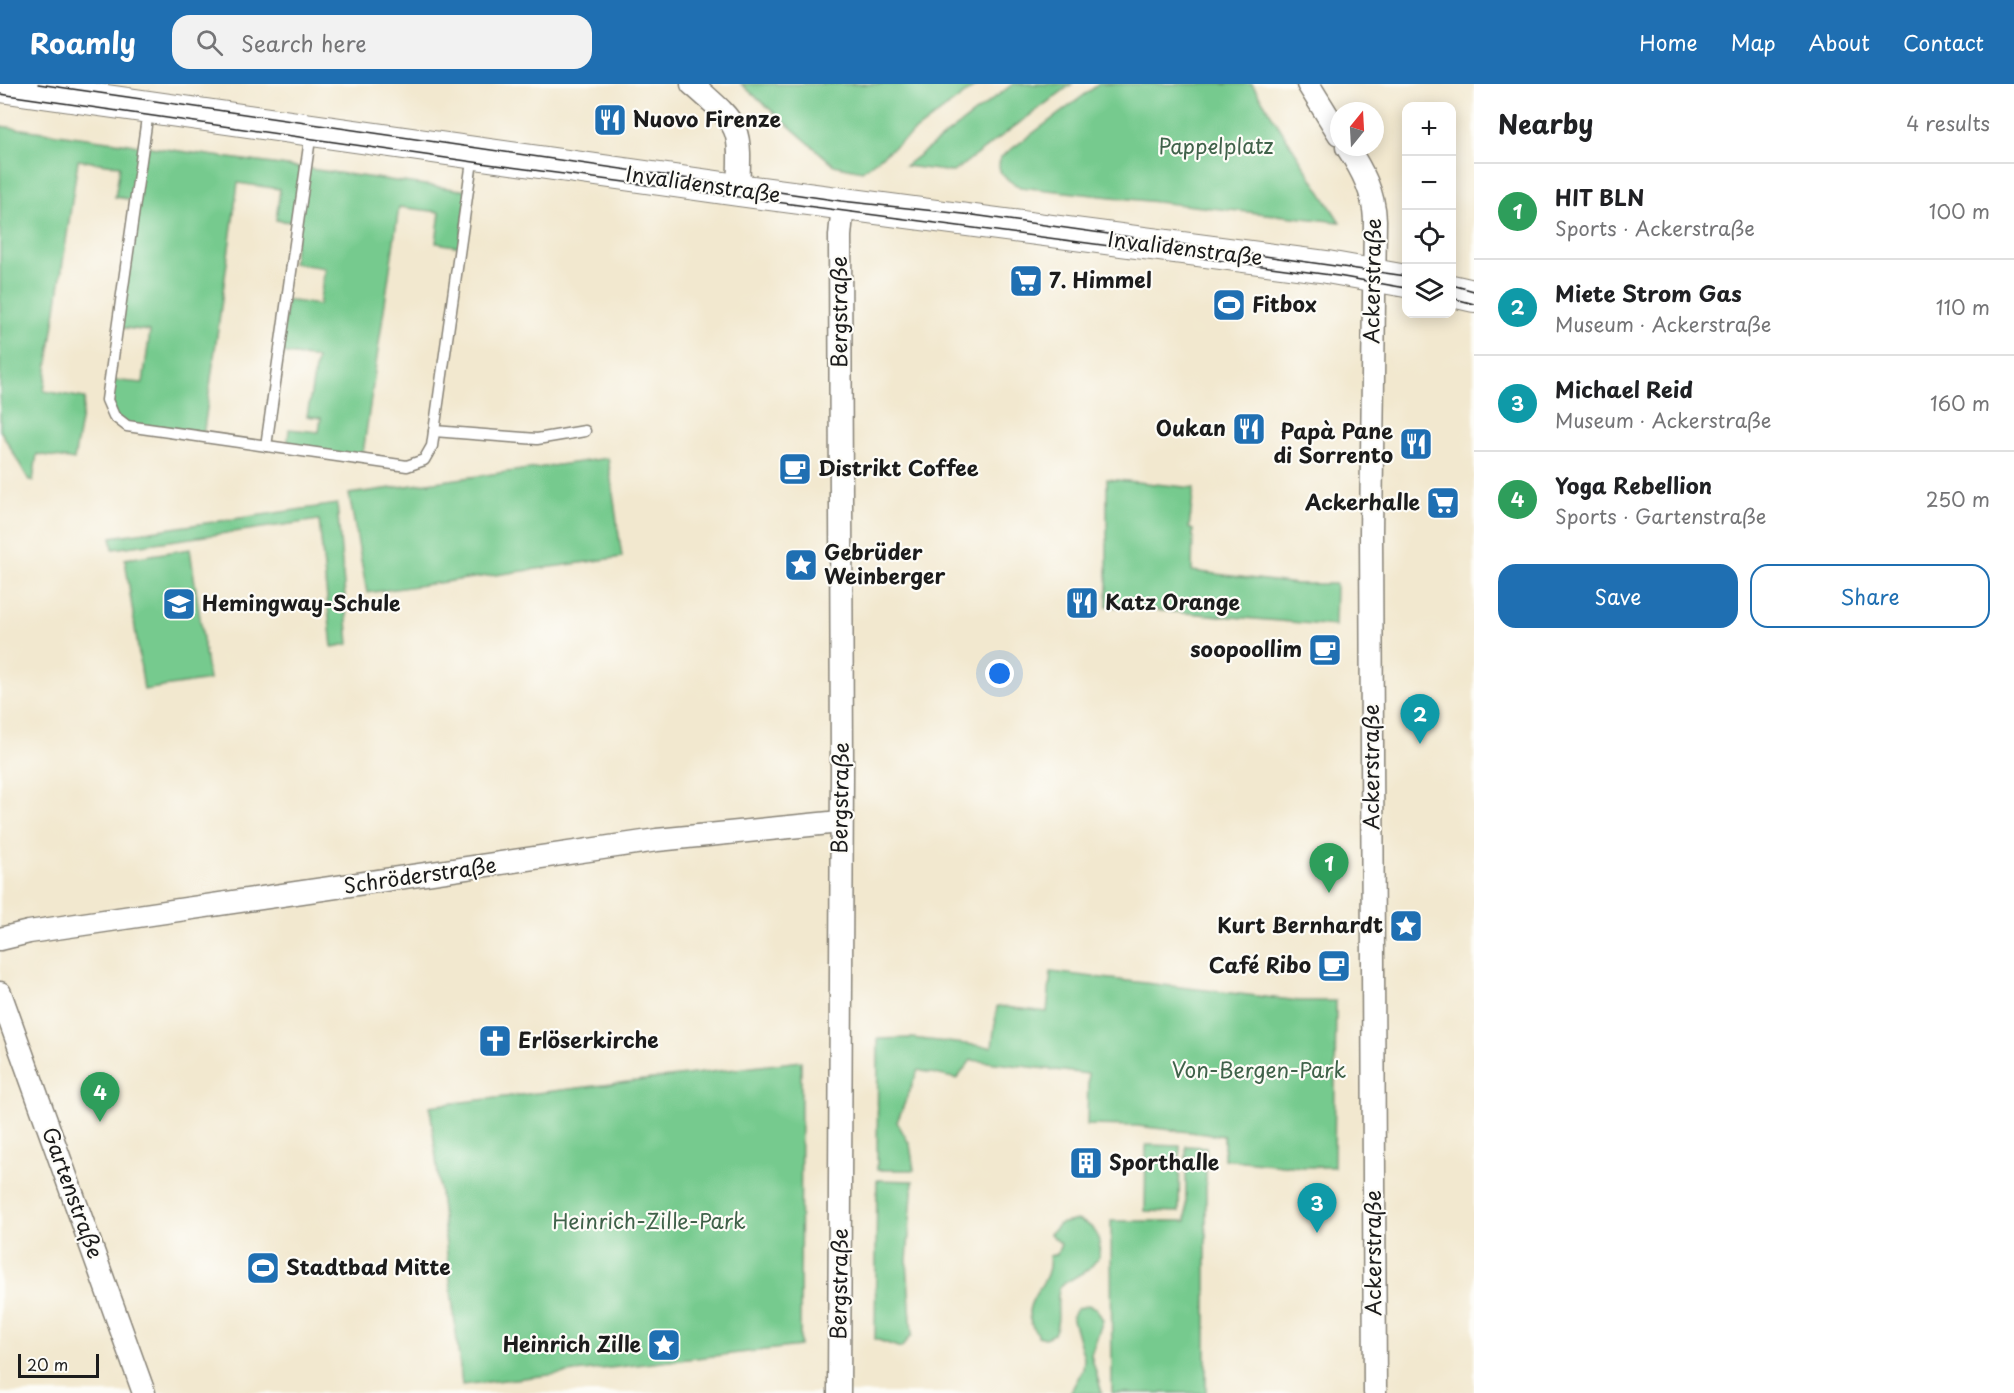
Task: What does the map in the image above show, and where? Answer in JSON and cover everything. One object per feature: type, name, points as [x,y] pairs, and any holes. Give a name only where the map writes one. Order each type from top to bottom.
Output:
[{"type":"street","points":[[692,84],[730,117],[738,134],[738,190]]},
{"type":"street","points":[[1308,84],[1330,119]]},
{"type":"street","name":"Invalidenstraße","points":[[0,86],[1402,280]]},
{"type":"street","name":"Ackerstraße","points":[[1352,156],[1374,202],[1372,275],[1375,1393]]},
{"type":"street","name":"Bergstraße","points":[[838,1393],[842,1048],[840,236],[843,204]]},
{"type":"street","points":[[1456,292],[1474,297]]},
{"type":"street","name":"Schröderstraße","points":[[0,939],[29,932],[657,840],[840,822]]},
{"type":"street","name":"Gartenstraße","points":[[0,993],[144,1393]]},
{"type":"lane","points":[[148,107],[107,400],[114,416],[127,426],[407,466],[424,460],[432,446],[473,153]]},
{"type":"lane","points":[[267,446],[311,130]]},
{"type":"lane","points":[[434,431],[537,439],[585,431]]},
{"type":"green space","points":[[741,84],[978,84],[862,171],[834,165]]},
{"type":"green space","points":[[1013,84],[1072,84],[953,172],[905,166]]},
{"type":"green space","name":"Pappelplatz","points":[[1099,84],[1252,84],[1340,222],[1020,187],[1003,175],[999,167],[1001,157]]},
{"type":"green space","points":[[0,126],[468,191],[460,247],[436,243],[440,212],[399,207],[362,460],[287,449],[289,429],[319,432],[321,418],[307,416],[317,358],[280,353],[287,300],[319,305],[325,268],[293,263],[298,223],[276,220],[280,189],[238,183],[203,437],[127,426],[114,416],[109,380],[143,383],[150,331],[117,327],[135,200],[115,197],[120,166],[78,160],[44,391],[85,398],[74,460],[37,454],[33,481],[29,480],[0,430]]},
{"type":"green space","points":[[608,458],[622,557],[367,593],[349,494]]},
{"type":"green space","points":[[1107,479],[1194,488],[1189,528],[1193,530],[1192,571],[1297,584],[1336,584],[1335,626],[1107,606]]},
{"type":"green space","points":[[337,504],[349,644],[332,647],[319,520],[113,549],[111,537]]},
{"type":"green space","points":[[190,549],[209,680],[144,690],[125,559]]},
{"type":"green space","name":"Von-Bergen-Park","points":[[1051,972],[1300,1001],[1336,1001],[1334,1167],[1301,1167],[1224,1159],[1224,1136],[1137,1126],[1087,1125],[1088,1074],[971,1060],[957,1079],[918,1070],[897,1122],[910,1145],[914,1170],[877,1170],[878,1039],[911,1038],[992,1047],[997,1006],[1047,1012]]},
{"type":"green space","name":"Heinrich-Zille-Park","points":[[801,1061],[800,1346],[462,1385],[430,1106]]},
{"type":"green space","points":[[1146,1145],[1180,1146],[1179,1212],[1145,1211]]},
{"type":"green space","points":[[1186,1146],[1206,1147],[1206,1393],[1112,1393],[1111,1221],[1186,1221]]},
{"type":"green space","points":[[877,1180],[913,1181],[907,1261],[912,1335],[901,1348],[875,1339]]},
{"type":"green space","points":[[1077,1220],[1084,1222],[1096,1233],[1099,1257],[1089,1269],[1060,1286],[1054,1334],[1045,1338],[1038,1336],[1031,1323],[1029,1313],[1031,1303],[1046,1278],[1049,1256],[1057,1254],[1061,1244],[1050,1234],[1059,1224]]},
{"type":"green space","points":[[1088,1305],[1096,1308],[1103,1320],[1091,1355],[1102,1393],[1070,1393],[1083,1369],[1084,1358],[1072,1316],[1076,1309]]},
{"type":"tram line","points":[[38,84],[841,201],[973,215],[1402,275]]},
{"type":"tram line","points":[[0,94],[488,164],[1338,276],[1402,287]]},
{"type":"tram line","points":[[1456,286],[1474,291]]},
{"type":"tram line","points":[[1456,299],[1474,304]]},
{"type":"place","name":"Nuovo Firenze","points":[[610,120]]},
{"type":"place","name":"7. Himmel","points":[[1026,281]]},
{"type":"place","name":"Fitbox","points":[[1229,305]]},
{"type":"place","name":"Oukan","points":[[1249,429]]},
{"type":"place","name":"Papà Pane di Sorrento","points":[[1416,444]]},
{"type":"place","name":"Distrikt Coffee","points":[[795,469]]},
{"type":"place","name":"Ackerhalle","points":[[1443,503]]},
{"type":"place","name":"Gebrüder Weinberger","points":[[801,565]]},
{"type":"place","name":"Katz Orange","points":[[1082,603]]},
{"type":"place","name":"Hemingway-Schule","points":[[179,604]]},
{"type":"place","name":"soopoollim","points":[[1325,650]]},
{"type":"place","name":"Miete Strom Gas","points":[[1420,744]]},
{"type":"place","name":"HIT BLN","points":[[1329,893]]},
{"type":"place","name":"Kurt Bernhardt","points":[[1406,926]]},
{"type":"place","name":"Café Ribo","points":[[1334,966]]},
{"type":"place","name":"Erlöserkirche","points":[[495,1041]]},
{"type":"place","name":"Yoga Rebellion","points":[[100,1122]]},
{"type":"place","name":"Sporthalle","points":[[1086,1163]]},
{"type":"place","name":"Michael Reid","points":[[1317,1233]]},
{"type":"place","name":"Stadtbad Mitte","points":[[263,1268]]},
{"type":"place","name":"Heinrich Zille","points":[[664,1345]]}]
